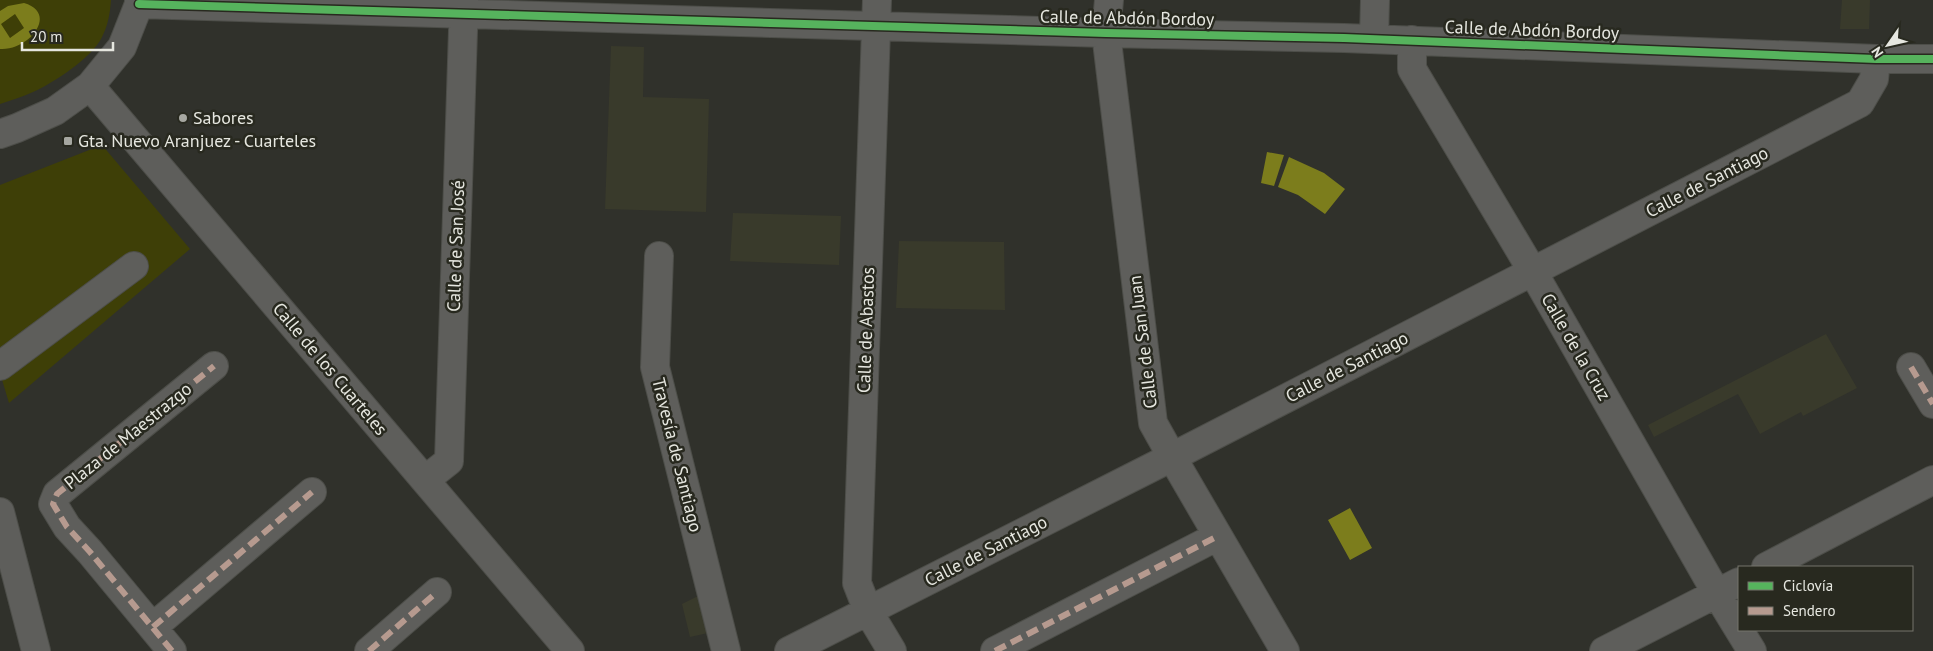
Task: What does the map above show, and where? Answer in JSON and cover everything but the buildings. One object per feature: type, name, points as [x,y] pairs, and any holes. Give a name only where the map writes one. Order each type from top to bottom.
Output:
[{"type":"street","name":"Calle de San Juan","points":[[1109,0],[1106,33],[1153,423],[1286,651]]},
{"type":"street","points":[[1374,39],[1376,0]]},
{"type":"street","name":"Calle de Abdón Bordoy","points":[[139,2],[877,13],[1106,33],[1412,40],[1876,59],[1933,59]]},
{"type":"street","points":[[0,134],[55,111],[90,86],[122,47],[139,2]]},
{"type":"street","name":"Calle de San José","points":[[425,480],[450,461],[464,7]]},
{"type":"street","name":"Calle de Abastos","points":[[877,13],[857,583],[868,611],[892,651]]},
{"type":"street","name":"Calle de la Cruz","points":[[1412,40],[1412,69],[1532,272],[1728,588],[1738,614]]},
{"type":"street","name":"Calle de Santiago","points":[[789,651],[1172,457],[1860,103],[1874,79],[1876,59]]},
{"type":"street","name":"Calle de los Cuarteles","points":[[90,86],[570,651]]},
{"type":"street","name":"Travesía de Santiago","points":[[659,256],[655,367],[726,651]]},
{"type":"street","points":[[0,366],[134,266]]},
{"type":"street","name":"Plaza de Maestrazgo","points":[[172,651],[67,527],[53,504],[57,494],[214,366]]},
{"type":"street","points":[[1911,367],[1933,404]]},
{"type":"street","points":[[1768,566],[1933,480]]},
{"type":"street","points":[[152,627],[312,492]]},
{"type":"street","points":[[0,512],[36,651]]},
{"type":"street","points":[[995,651],[1218,536]]},
{"type":"street","points":[[1604,651],[1728,588]]},
{"type":"street","points":[[368,651],[437,592]]},
{"type":"street","name":"Calle de la Cruz","points":[[1744,631],[1752,651]]},
{"type":"shaded area","points":[[0,0],[111,0],[104,33],[90,53],[51,83],[29,94],[0,104]]},
{"type":"shaded area","points":[[1842,0],[1870,0],[1869,29],[1840,29]]},
{"type":"shaded area","points":[[24,3],[34,8],[39,15],[39,22],[30,38],[11,48],[0,49],[0,11],[8,6]],"holes":[[[15,14],[24,28],[10,38],[1,24]]]},
{"type":"shaded area","points":[[611,46],[644,47],[643,97],[709,99],[706,212],[605,209]]},
{"type":"shaded area","points":[[102,145],[190,249],[9,403],[0,373],[0,185]]},
{"type":"shaded area","points":[[1267,152],[1284,155],[1274,186],[1261,183]]},
{"type":"shaded area","points":[[1289,157],[1324,173],[1345,189],[1325,214],[1298,195],[1278,187]]},
{"type":"shaded area","points":[[733,213],[841,216],[839,265],[730,261]]},
{"type":"shaded area","points":[[899,241],[1004,242],[1005,310],[896,308]]},
{"type":"shaded area","points":[[1826,334],[1857,388],[1803,416],[1801,412],[1760,434],[1738,394],[1654,437],[1648,425]]},
{"type":"shaded area","points":[[1350,508],[1372,548],[1350,560],[1328,520]]},
{"type":"shaded area","points":[[698,596],[708,633],[690,637],[682,604]]},
{"type":"marked path","points":[[172,651],[67,527],[53,504],[57,494],[214,366]]},
{"type":"marked path","points":[[1911,367],[1933,404]]},
{"type":"marked path","points":[[153,627],[312,492]]},
{"type":"marked path","points":[[995,651],[1218,536]]},
{"type":"marked path","points":[[369,651],[437,592]]},
{"type":"cycle path","points":[[139,4],[1106,33],[1344,38],[1876,59],[1933,59]]},
{"type":"place","name":"Sabores","points":[[183,118]]},
{"type":"place","name":"Gta. Nuevo Aranjuez - Cuarteles","points":[[68,141]]}]
